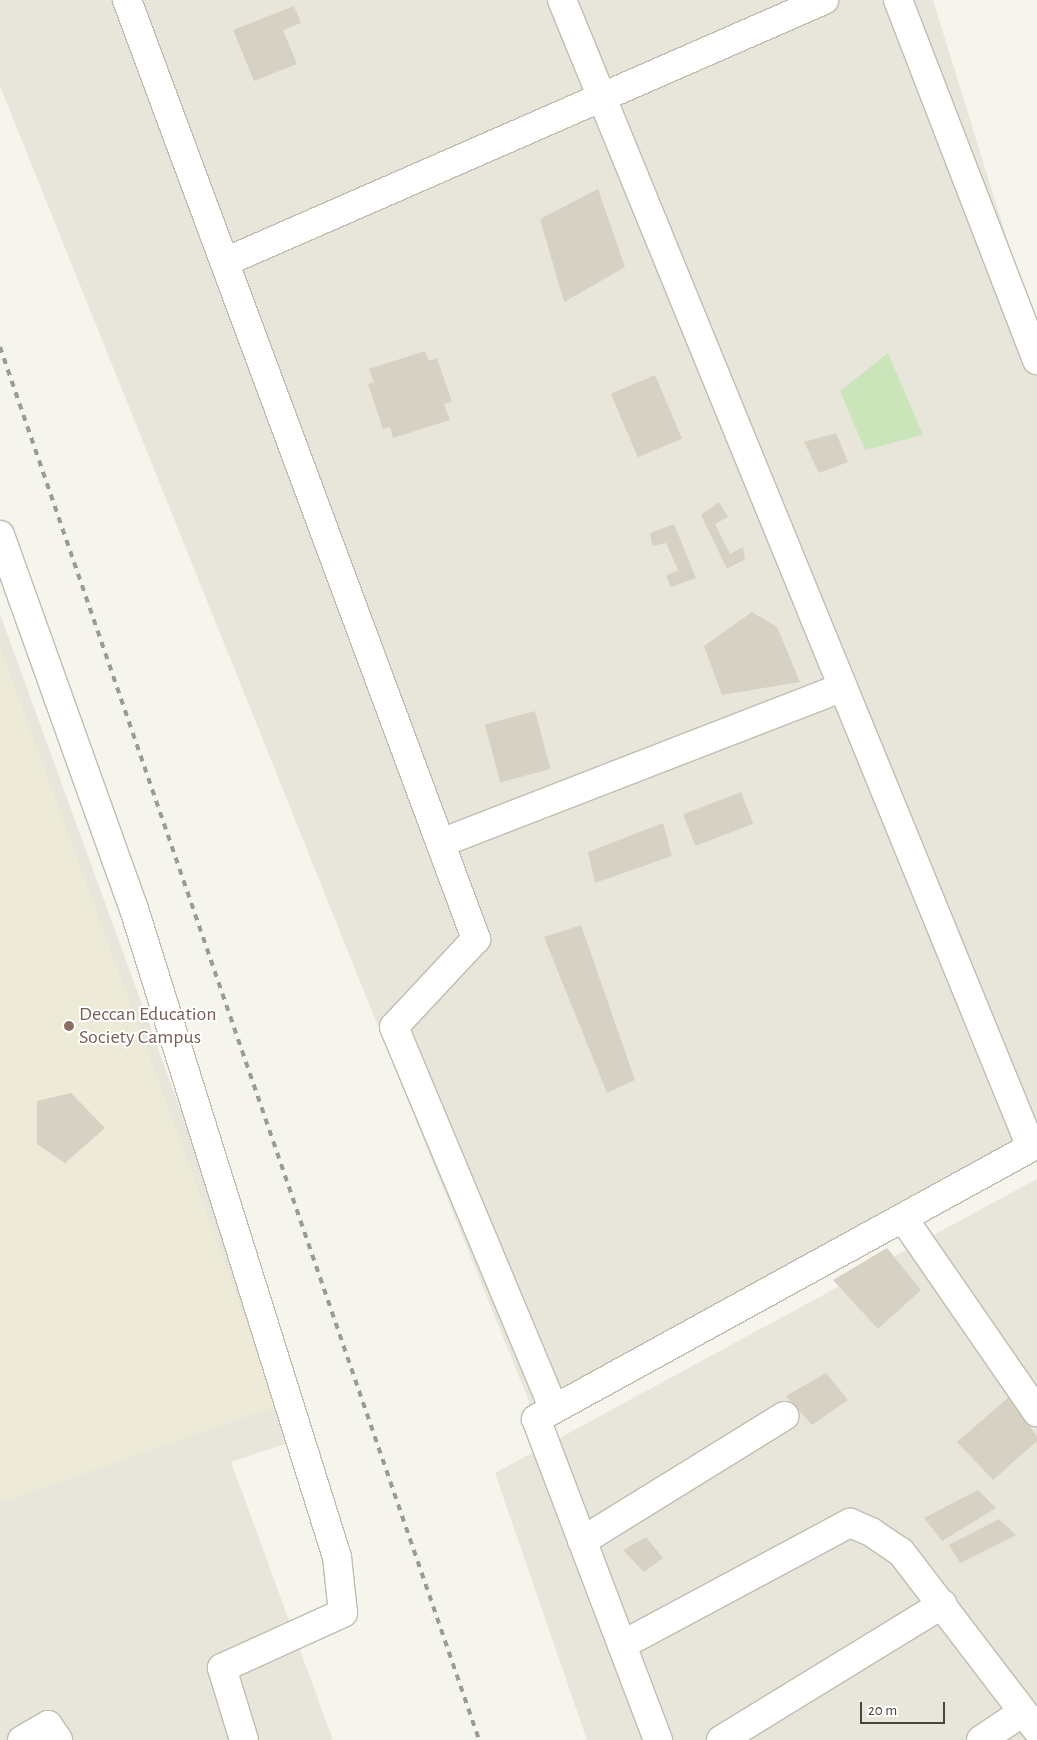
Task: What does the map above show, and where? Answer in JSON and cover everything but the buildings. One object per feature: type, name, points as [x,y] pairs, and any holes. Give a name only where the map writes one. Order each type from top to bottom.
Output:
[{"type":"street","points":[[127,0],[476,939],[394,1028],[554,1409]]},
{"type":"street","points":[[562,0],[843,687],[1034,1146],[536,1419],[658,1740]]},
{"type":"street","points":[[225,262],[824,0]]},
{"type":"street","points":[[898,0],[1037,360]]},
{"type":"street","points":[[0,535],[134,909],[337,1557],[343,1613],[222,1668],[244,1740]]},
{"type":"street","points":[[441,843],[843,687]]},
{"type":"street","points":[[903,1218],[1037,1412]]},
{"type":"street","points":[[582,1541],[784,1416]]},
{"type":"street","points":[[622,1645],[850,1523],[872,1532],[901,1552],[943,1604],[1030,1721],[980,1740]]},
{"type":"street","points":[[721,1740],[943,1604]]},
{"type":"street","points":[[644,1740],[648,1713]]},
{"type":"street","points":[[22,1740],[48,1725],[58,1740]]},
{"type":"shaded area","points":[[0,0],[933,0],[1037,336],[1037,1147],[536,1419],[0,86]]},
{"type":"shaded area","points":[[0,614],[300,1439],[231,1462],[333,1740],[0,1740]]},
{"type":"shaded area","name":"Deccan Education Society Campus","points":[[0,647],[277,1406],[0,1503]]},
{"type":"shaded area","points":[[1037,1179],[1037,1740],[587,1740],[495,1473]]},
{"type":"green space","points":[[888,353],[923,435],[865,450],[840,391]]},
{"type":"railway","points":[[0,347],[479,1740]]},
{"type":"place","name":"Deccan Education Society Campus","points":[[69,1026]]}]
